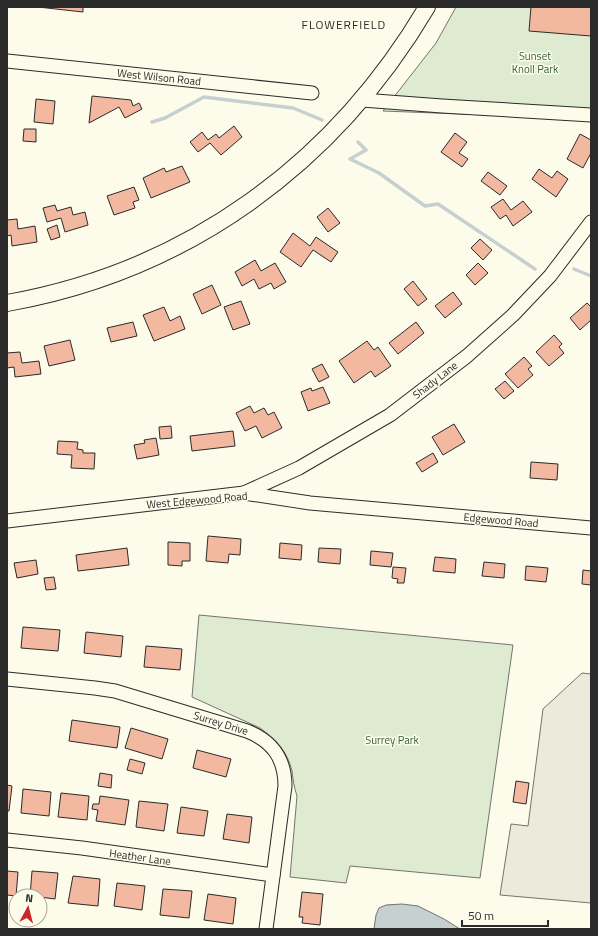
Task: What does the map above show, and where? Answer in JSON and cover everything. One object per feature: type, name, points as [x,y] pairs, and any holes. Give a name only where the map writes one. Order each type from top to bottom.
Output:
[{"type":"main road","points":[[7,303],[65,290],[113,275],[160,255],[207,231],[251,202],[304,159],[362,100],[414,29],[427,7]]},
{"type":"street","name":"West Wilson Road","points":[[7,61],[312,93]]},
{"type":"street","points":[[362,100],[591,115]]},
{"type":"street","name":"Shady Lane","points":[[244,493],[299,468],[396,411],[467,356],[513,315],[550,276],[591,222]]},
{"type":"street","name":"West Edgewood Road","points":[[7,521],[244,493],[310,503],[411,511]]},
{"type":"street","name":"Edgewood Road","points":[[411,511],[591,528]]},
{"type":"street","name":"Surrey Drive","points":[[7,679],[115,691],[248,730],[257,734],[268,742],[280,758],[285,777],[285,786],[266,929]]},
{"type":"street","name":"Heather Lane","points":[[7,840],[89,849],[273,875]]},
{"type":"green space","name":"Sunset Knoll Park","points":[[456,7],[591,7],[591,119],[383,111],[436,43]]},
{"type":"green space","name":"Surrey Park","points":[[199,615],[513,645],[480,878],[350,866],[346,883],[290,877],[297,796],[290,764],[280,746],[260,728],[192,697]]},
{"type":"shaded area","points":[[582,673],[591,674],[591,903],[500,895],[511,824],[528,826],[543,709]]},
{"type":"shaded area","points":[[402,904],[418,906],[460,929],[374,929],[376,915],[379,908],[386,905]]},
{"type":"building","points":[[38,7],[83,7],[83,12]]},
{"type":"building","points":[[531,7],[591,7],[591,36],[529,31]]},
{"type":"building","points":[[92,96],[131,100],[133,106],[139,103],[142,109],[125,118],[119,107],[89,123]]},
{"type":"building","points":[[36,99],[55,101],[53,124],[34,122]]},
{"type":"building","points":[[234,126],[242,137],[221,155],[210,143],[198,152],[190,142],[202,132],[208,140],[216,134],[219,138]]},
{"type":"building","points":[[24,129],[36,129],[36,142],[23,141]]},
{"type":"building","points":[[455,133],[467,142],[459,153],[468,159],[462,167],[441,152]]},
{"type":"building","points":[[580,134],[591,140],[591,153],[583,168],[567,159]]},
{"type":"building","points":[[182,166],[190,182],[151,198],[143,178],[164,168],[166,172]]},
{"type":"building","points":[[539,169],[552,178],[557,171],[568,179],[556,197],[532,179]]},
{"type":"building","points":[[488,172],[507,186],[500,195],[481,181]]},
{"type":"building","points":[[134,187],[139,200],[133,202],[135,208],[114,215],[107,196]]},
{"type":"building","points":[[503,199],[511,210],[523,201],[532,212],[513,226],[506,215],[500,219],[491,207]]},
{"type":"building","points":[[55,205],[57,211],[71,207],[73,215],[85,212],[88,225],[65,232],[61,218],[47,222],[43,208]]},
{"type":"building","points":[[328,208],[340,223],[328,232],[317,217]]},
{"type":"building","points":[[17,219],[18,229],[35,226],[37,242],[12,246],[11,235],[7,236],[7,220]]},
{"type":"building","points":[[57,225],[60,237],[51,240],[47,229]]},
{"type":"building","points":[[293,233],[310,246],[316,237],[338,252],[331,262],[313,250],[301,267],[280,252]]},
{"type":"building","points":[[480,239],[492,250],[483,260],[471,248]]},
{"type":"building","points":[[255,260],[261,271],[275,263],[286,282],[274,289],[271,283],[259,289],[254,279],[242,286],[235,272]]},
{"type":"building","points":[[478,263],[488,273],[475,285],[466,275]]},
{"type":"building","points":[[413,281],[427,299],[418,306],[404,289]]},
{"type":"building","points":[[212,285],[221,305],[202,314],[193,294]]},
{"type":"building","points":[[453,292],[462,304],[445,318],[435,306]]},
{"type":"building","points":[[241,301],[250,324],[233,330],[224,307]]},
{"type":"building","points":[[587,303],[591,307],[591,320],[580,330],[570,318]]},
{"type":"building","points":[[164,307],[170,321],[180,316],[185,329],[154,341],[143,315]]},
{"type":"building","points":[[133,322],[137,336],[111,342],[107,328]]},
{"type":"building","points":[[416,322],[424,333],[398,354],[389,343]]},
{"type":"building","points":[[554,335],[562,344],[559,347],[564,353],[549,366],[536,352]]},
{"type":"building","points":[[70,340],[75,360],[49,366],[44,346]]},
{"type":"building","points":[[367,341],[374,350],[378,347],[391,366],[375,377],[371,371],[354,383],[339,361]]},
{"type":"building","points":[[20,352],[22,363],[39,361],[41,374],[15,377],[14,367],[7,368],[7,353]]},
{"type":"building","points":[[524,357],[532,366],[528,369],[533,375],[518,388],[505,374]]},
{"type":"building","points":[[322,364],[329,377],[319,382],[312,369]]},
{"type":"building","points":[[505,381],[514,391],[504,399],[495,389]]},
{"type":"building","points":[[323,387],[330,403],[308,411],[301,392],[311,388],[312,391]]},
{"type":"building","points":[[250,406],[254,413],[264,408],[268,415],[274,412],[282,428],[262,438],[256,426],[245,431],[236,413]]},
{"type":"building","points":[[454,424],[465,442],[443,455],[432,437]]},
{"type":"building","points":[[171,426],[172,438],[160,439],[159,427]]},
{"type":"building","points":[[233,431],[235,446],[192,451],[190,436]]},
{"type":"building","points":[[156,438],[159,455],[137,459],[134,445],[145,443],[144,440]]},
{"type":"building","points":[[58,441],[78,442],[77,449],[83,450],[83,453],[95,453],[94,469],[71,468],[72,455],[57,454]]},
{"type":"building","points":[[433,453],[438,462],[422,472],[416,463]]},
{"type":"building","points":[[531,462],[558,464],[557,480],[530,478]]},
{"type":"building","points":[[208,536],[241,539],[240,555],[229,554],[228,563],[206,561]]},
{"type":"building","points":[[168,542],[190,543],[190,561],[182,561],[182,566],[168,565]]},
{"type":"building","points":[[280,543],[302,545],[301,560],[279,558]]},
{"type":"building","points":[[127,548],[129,565],[78,571],[76,555]]},
{"type":"building","points":[[319,548],[341,549],[340,564],[318,562]]},
{"type":"building","points":[[371,551],[393,553],[391,567],[370,565]]},
{"type":"building","points":[[435,557],[456,559],[455,573],[433,571]]},
{"type":"building","points":[[36,560],[38,574],[17,578],[14,563]]},
{"type":"building","points":[[484,562],[505,564],[504,578],[482,576]]},
{"type":"building","points":[[526,566],[548,568],[546,582],[525,580]]},
{"type":"building","points":[[393,567],[406,568],[404,583],[397,583],[398,579],[392,578]]},
{"type":"building","points":[[583,570],[591,571],[591,585],[582,584]]},
{"type":"building","points":[[54,577],[56,589],[46,590],[44,578]]},
{"type":"building","points":[[23,627],[60,630],[58,651],[21,648]]},
{"type":"building","points":[[86,632],[123,636],[121,657],[84,653]]},
{"type":"building","points":[[146,646],[182,649],[180,670],[144,667]]},
{"type":"building","points":[[72,720],[120,727],[117,748],[69,741]]},
{"type":"building","points":[[131,728],[168,739],[162,759],[125,748]]},
{"type":"building","points":[[197,750],[231,759],[226,777],[193,768]]},
{"type":"building","points":[[130,759],[145,763],[142,774],[127,770]]},
{"type":"building","points":[[100,773],[112,775],[111,788],[98,786]]},
{"type":"building","points":[[516,781],[529,783],[526,804],[513,802]]},
{"type":"building","points":[[7,785],[12,786],[9,811],[7,811]]},
{"type":"building","points":[[23,789],[51,792],[49,816],[21,813]]},
{"type":"building","points":[[61,793],[89,796],[87,820],[58,817]]},
{"type":"building","points":[[100,796],[129,800],[125,825],[96,821],[98,810],[92,809],[93,804],[99,804]]},
{"type":"building","points":[[139,801],[168,804],[164,831],[136,827]]},
{"type":"building","points":[[181,807],[208,811],[204,836],[177,833]]},
{"type":"building","points":[[227,814],[252,817],[249,843],[223,839]]},
{"type":"building","points":[[7,871],[18,872],[17,888],[8,888],[7,895]]},
{"type":"building","points":[[32,871],[58,873],[55,899],[48,898],[48,888],[31,888]]},
{"type":"building","points":[[73,876],[100,879],[98,906],[68,903]]},
{"type":"building","points":[[117,883],[145,886],[142,910],[114,906]]},
{"type":"building","points":[[163,889],[192,891],[189,918],[160,915]]},
{"type":"building","points":[[302,892],[323,894],[320,925],[302,923],[303,917],[299,917]]},
{"type":"building","points":[[208,894],[236,898],[233,924],[204,920]]},
{"type":"waterway","points":[[152,122],[165,118],[204,97],[293,108],[322,120]]},
{"type":"waterway","points":[[358,142],[366,150],[350,159],[379,173],[425,206],[438,204],[535,269]]},
{"type":"waterway","points":[[574,269],[591,276]]},
{"type":"district","name":"FLOWERFIELD","points":[[344,24]]}]
